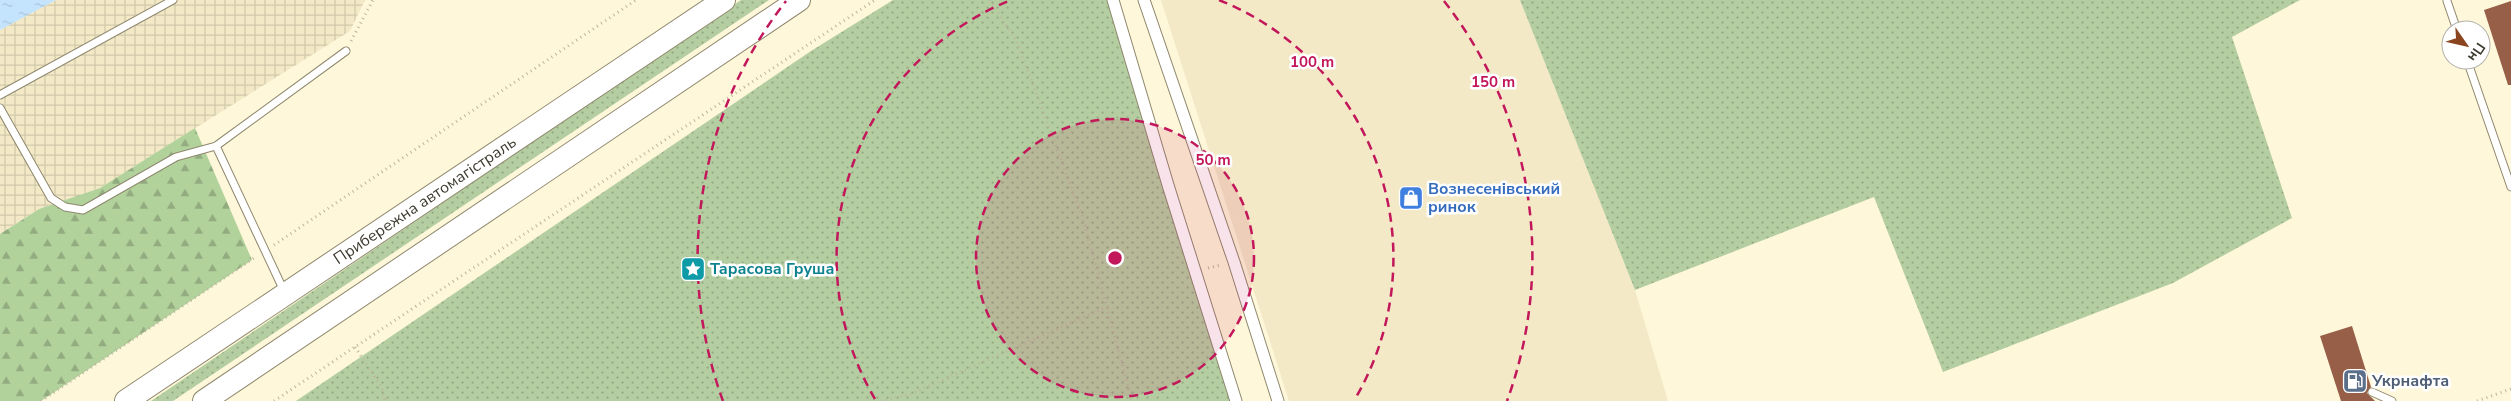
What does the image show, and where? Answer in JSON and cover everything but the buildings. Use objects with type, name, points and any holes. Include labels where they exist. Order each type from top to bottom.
[{"type":"main road","name":"Прибережна автомагістраль","points":[[126,401],[724,0]]},
{"type":"main road","points":[[204,401],[799,0]]},
{"type":"street","points":[[1114,0],[1236,401]]},
{"type":"street","points":[[1144,0],[1234,262],[1278,401]]},
{"type":"lane","points":[[0,95],[174,0]]},
{"type":"lane","points":[[2447,1],[2454,20]]},
{"type":"lane","points":[[0,108],[51,198],[65,207],[83,210],[176,157],[216,146],[346,51]]},
{"type":"lane","points":[[2470,70],[2511,187]]},
{"type":"lane","points":[[216,146],[286,294]]},
{"type":"lane","points":[[2372,392],[2392,401]]},
{"type":"path","points":[[346,51],[373,0]]},
{"type":"path","points":[[41,401],[636,0]]},
{"type":"path","points":[[274,401],[875,0]]},
{"type":"path","points":[[990,0],[1016,40],[1083,218],[1132,401]]},
{"type":"path","points":[[1195,271],[1234,262]]},
{"type":"path","points":[[881,401],[911,394],[1107,307]]},
{"type":"path","points":[[355,347],[382,388],[385,401]]},
{"type":"path","points":[[2477,401],[2511,389]]},
{"type":"shaded area","points":[[56,0],[365,0],[350,31],[100,188],[39,209],[0,234],[0,30]]},
{"type":"shaded area","name":"Вознесенівський ринок","points":[[1161,0],[1520,0],[1635,290],[1668,401],[1289,401]]},
{"type":"green space","points":[[741,0],[769,0],[173,401],[151,401]]},
{"type":"green space","points":[[893,0],[1107,0],[1230,401],[296,401],[811,51]]},
{"type":"green space","points":[[1520,0],[2300,0],[2232,37],[2292,218],[2173,283],[1943,372],[1874,197],[1635,290]]},
{"type":"green space","points":[[195,128],[252,260],[41,401],[0,401],[0,234],[39,209],[100,188]]},
{"type":"water","points":[[0,0],[56,0],[0,30]]},
{"type":"place","name":"Вознесенівський ринок","points":[[1411,198]]},
{"type":"place","name":"Тарасова Груша","points":[[693,269]]},
{"type":"place","name":"Укрнафта","points":[[2355,381]]}]
